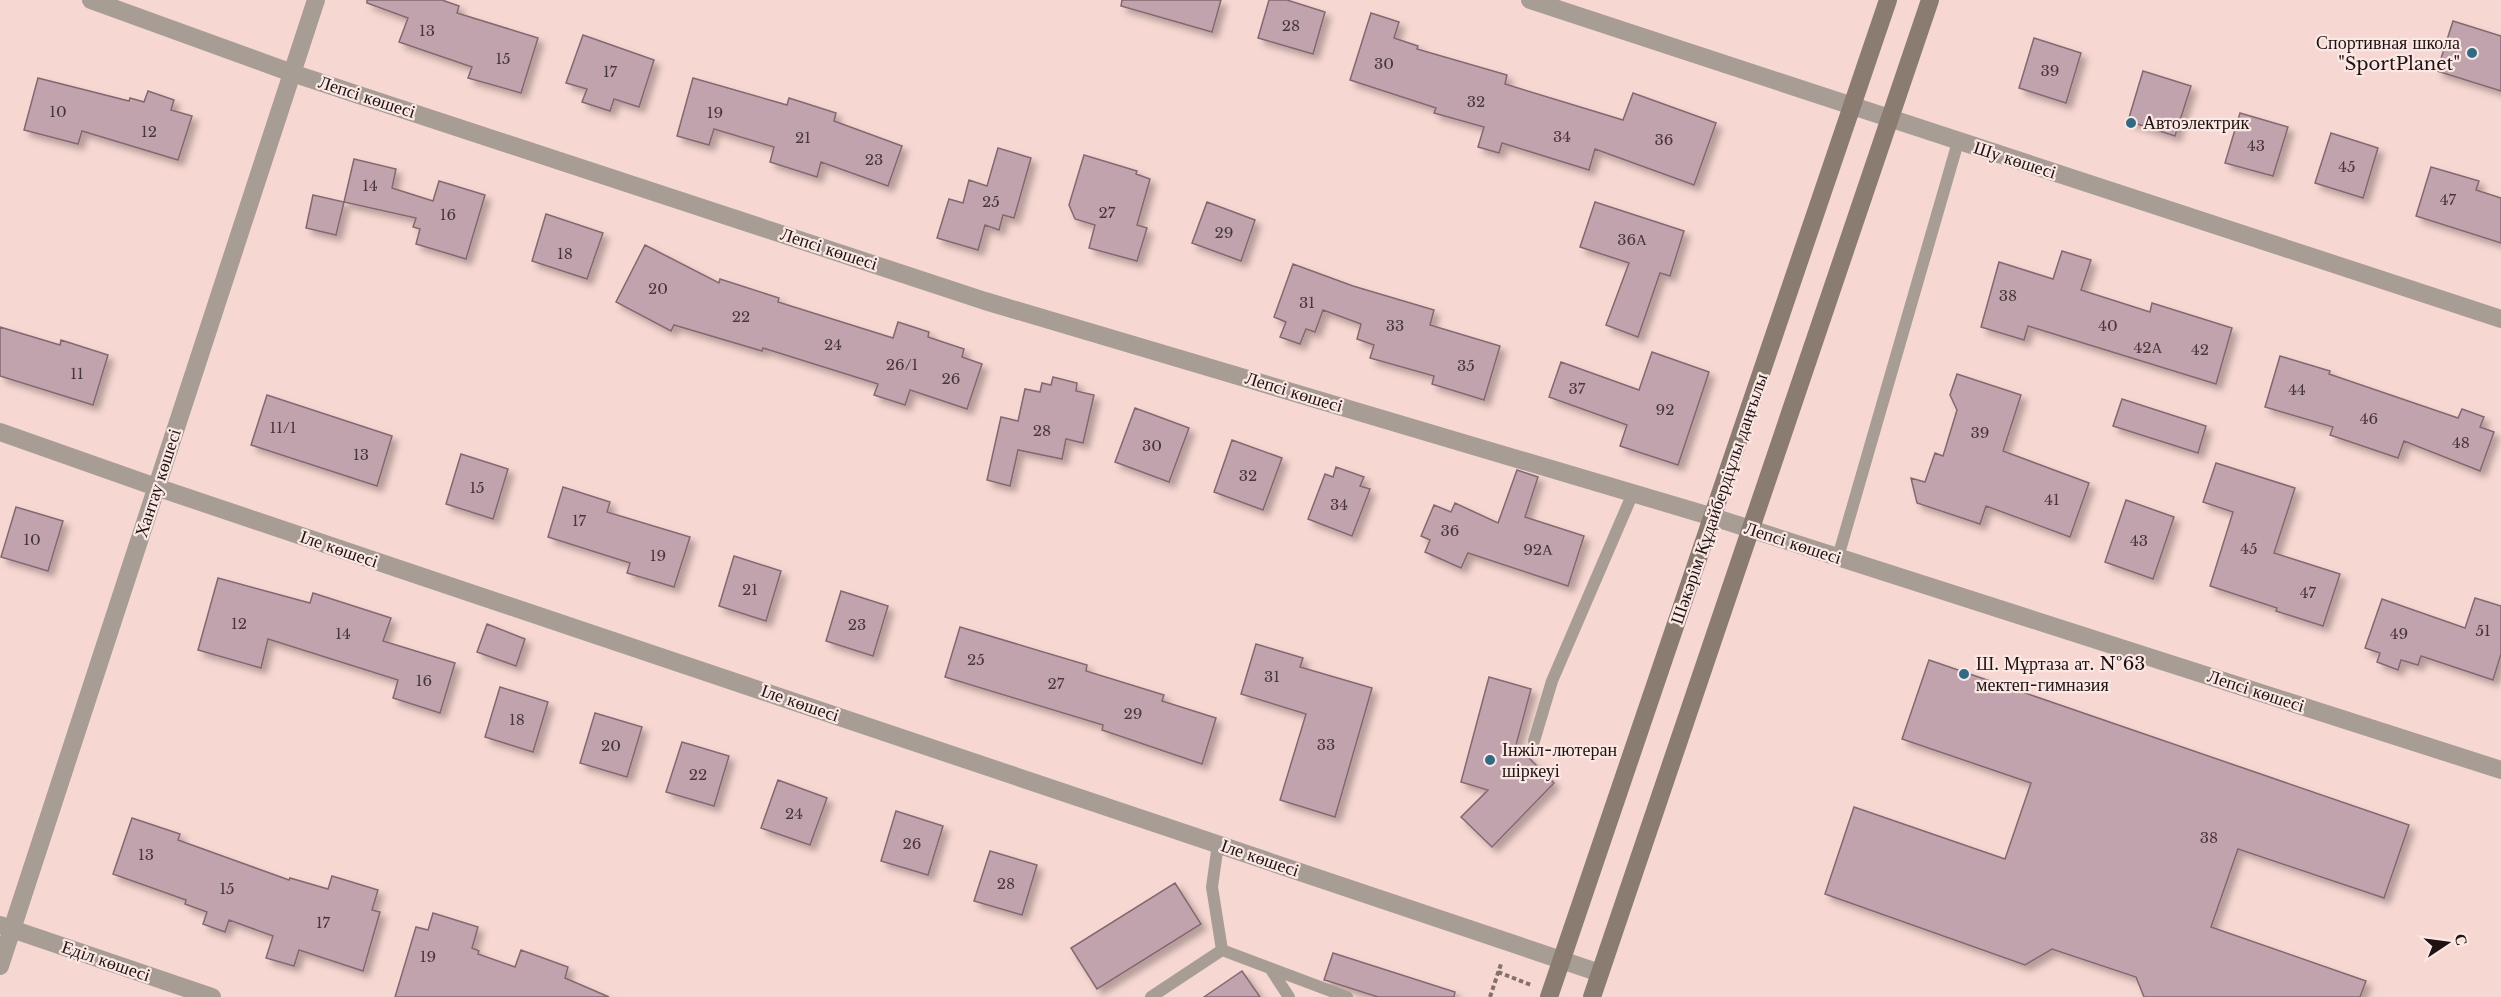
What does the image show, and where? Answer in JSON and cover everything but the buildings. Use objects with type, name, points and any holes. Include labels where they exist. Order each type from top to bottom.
[{"type":"main road","name":"Шәкәрім Құдайбердіұлы даңғылы","points":[[1549,997],[1888,0]]},
{"type":"main road","points":[[1592,997],[1930,0]]},
{"type":"street","name":"Лепсі көшесі","points":[[91,0],[292,73],[985,301],[1713,517],[2501,770]]},
{"type":"street","name":"Хантау көшесі","points":[[0,966],[6,927],[156,487],[316,0]]},
{"type":"street","name":"Шу көшесі","points":[[1530,0],[2501,319]]},
{"type":"street","name":"Іле көшесі","points":[[0,432],[156,487],[1600,973]]},
{"type":"street","name":"Еділ көшесі","points":[[6,927],[212,997]]},
{"type":"lane","points":[[1838,557],[1958,142]]},
{"type":"lane","points":[[1534,741],[1552,681],[1633,493]]},
{"type":"lane","points":[[1218,844],[1212,887],[1222,950]]},
{"type":"lane","points":[[1222,950],[1347,997]]},
{"type":"lane","points":[[1150,997],[1222,950]]},
{"type":"lane","points":[[1270,968],[1288,997]]},
{"type":"path","points":[[1490,997],[1509,942]]},
{"type":"place","name":"Спортивная школа \"SportPlanet\"","points":[[2472,53]]},
{"type":"place","name":"Автоэлектрик","points":[[2131,123]]},
{"type":"place","name":"Ш. Мұртаза ат. №63 мектеп-гимназия","points":[[1964,674]]},
{"type":"place","name":"Інжіл-лютеран шіркеуі","points":[[1490,760]]}]
